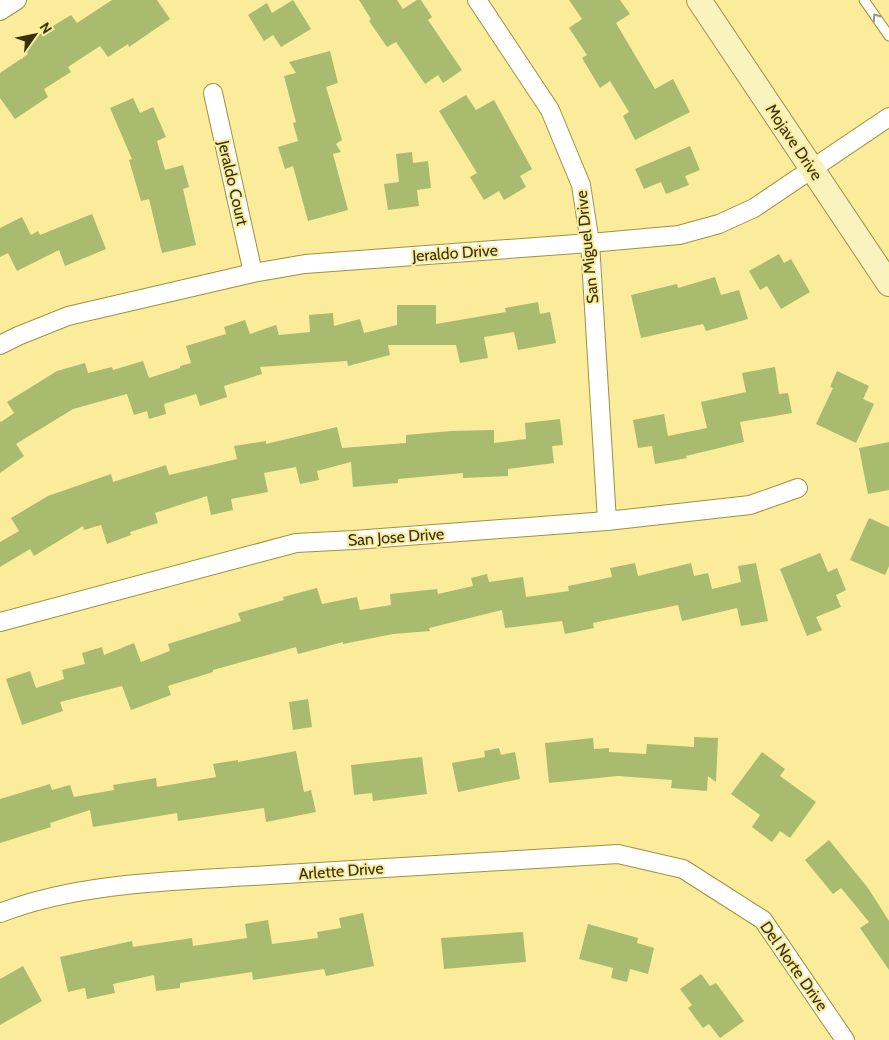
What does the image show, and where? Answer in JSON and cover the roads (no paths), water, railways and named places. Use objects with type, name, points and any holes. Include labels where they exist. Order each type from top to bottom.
[{"type":"main road","name":"Mojave Drive","points":[[699,0],[889,284]]},
{"type":"street","points":[[0,12],[17,0]]},
{"type":"street","name":"San Miguel Drive","points":[[477,0],[550,110],[581,185],[590,243],[607,522]]},
{"type":"street","name":"Jeraldo Court","points":[[213,93],[253,273]]},
{"type":"street","name":"Jeraldo Drive","points":[[0,345],[68,316],[253,273],[305,264],[679,235],[719,224],[754,208],[889,117]]},
{"type":"street","name":"San Jose Drive","points":[[0,622],[296,543],[607,522],[750,505],[798,488]]},
{"type":"street","name":"Arlette Drive","points":[[0,913],[64,894],[152,882],[618,854],[684,869]]},
{"type":"street","name":"Del Norte Drive","points":[[684,869],[764,920],[845,1040]]},
{"type":"lane","points":[[864,0],[888,36]]}]
